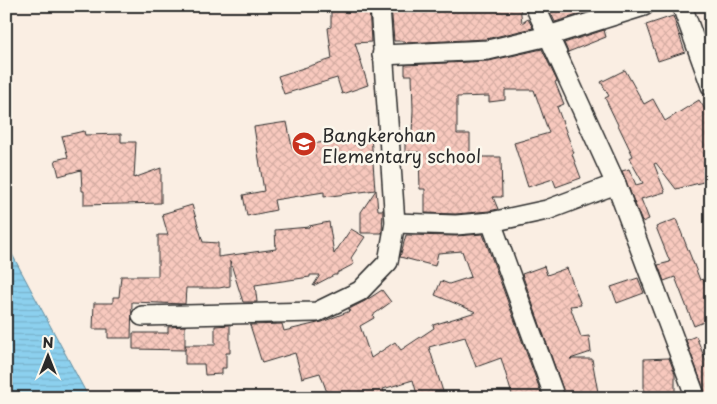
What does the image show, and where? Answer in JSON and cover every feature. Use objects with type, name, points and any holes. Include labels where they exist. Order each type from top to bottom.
[{"type":"street","points":[[142,316],[317,312],[360,291],[388,262],[395,223],[380,6]]},
{"type":"street","points":[[535,6],[616,184],[696,398]]},
{"type":"street","points":[[382,55],[488,50],[548,36],[644,6]]},
{"type":"street","points":[[682,6],[711,86]]},
{"type":"street","points":[[395,223],[456,225],[491,222],[547,210],[616,184]]},
{"type":"street","points":[[491,222],[555,398]]},
{"type":"water","points":[[6,243],[89,398],[6,398]]},
{"type":"building","points":[[331,6],[369,6],[371,42],[355,43],[368,85],[342,94],[337,78],[284,94],[278,76],[332,59],[328,28],[331,27]]},
{"type":"building","points":[[391,6],[520,6],[522,23],[528,19],[533,28],[486,39],[405,43],[405,41],[394,41]]},
{"type":"building","points":[[596,6],[597,9],[555,22],[548,7]]},
{"type":"building","points":[[673,16],[685,52],[658,61],[646,25]]},
{"type":"building","points":[[604,30],[606,37],[568,52],[564,43]]},
{"type":"building","points":[[542,49],[557,81],[555,82],[564,104],[557,107],[581,178],[556,187],[553,179],[528,187],[514,143],[549,133],[534,90],[505,90],[505,100],[489,102],[489,96],[457,97],[457,134],[470,134],[470,157],[501,157],[502,197],[493,197],[498,209],[489,211],[456,214],[425,213],[425,189],[420,189],[419,152],[405,152],[405,134],[412,134],[413,110],[412,75],[405,75],[405,65],[489,61]]},
{"type":"building","points":[[625,70],[644,104],[653,99],[665,121],[699,100],[711,118],[711,180],[676,189],[656,163],[654,164],[665,192],[641,199],[649,219],[642,222],[622,171],[629,169],[636,185],[643,183],[629,158],[633,156],[605,98],[609,96],[601,82]]},
{"type":"building","points":[[287,122],[292,147],[371,135],[375,190],[324,197],[324,192],[274,200],[276,210],[247,216],[243,195],[264,191],[254,127]]},
{"type":"building","points":[[84,131],[85,135],[121,134],[121,142],[136,142],[134,178],[161,168],[161,203],[84,205],[81,170],[59,176],[55,160],[68,157],[62,136]]},
{"type":"building","points":[[376,190],[378,210],[383,210],[382,233],[361,233],[361,212]]},
{"type":"building","points":[[192,205],[203,242],[218,243],[218,257],[276,249],[275,230],[309,227],[329,222],[334,254],[351,229],[365,237],[351,258],[354,264],[337,273],[337,275],[313,286],[320,275],[310,275],[310,277],[255,285],[257,302],[243,302],[230,261],[230,286],[186,288],[185,304],[132,302],[131,338],[108,338],[108,329],[93,329],[94,303],[113,303],[113,297],[119,297],[121,276],[158,276],[158,235],[168,235],[162,214]]},
{"type":"building","points":[[676,219],[700,280],[703,279],[711,300],[711,319],[694,326],[675,277],[664,281],[658,265],[670,262],[656,227]]},
{"type":"building","points":[[483,234],[543,398],[513,398],[501,358],[476,367],[465,337],[429,347],[445,398],[418,398],[413,380],[383,389],[386,398],[329,398],[320,373],[302,378],[295,353],[262,363],[250,325],[282,324],[284,331],[322,322],[350,311],[349,309],[382,290],[391,302],[373,315],[374,318],[360,326],[371,358],[395,342],[401,350],[434,328],[433,325],[476,312],[435,295],[441,281],[449,284],[471,277],[462,251],[438,253],[435,266],[400,257],[406,235],[456,236]]},
{"type":"building","points":[[544,266],[547,275],[567,268],[581,305],[570,306],[581,337],[589,336],[591,352],[570,359],[592,359],[599,398],[566,398],[522,274]]},
{"type":"building","points":[[638,278],[644,293],[617,303],[611,287]]},
{"type":"building","points":[[230,325],[230,353],[226,353],[226,368],[222,368],[222,374],[205,375],[204,364],[185,364],[185,345],[215,345],[215,326]]},
{"type":"building","points":[[185,326],[185,350],[133,349],[133,333],[168,333],[168,327]]},
{"type":"building","points":[[696,336],[711,374],[711,398],[707,398],[686,340]]},
{"type":"building","points":[[669,358],[675,374],[675,398],[644,398],[644,359]]},
{"type":"place","name":"Bangkerohan Elementary school","points":[[304,144]]}]
